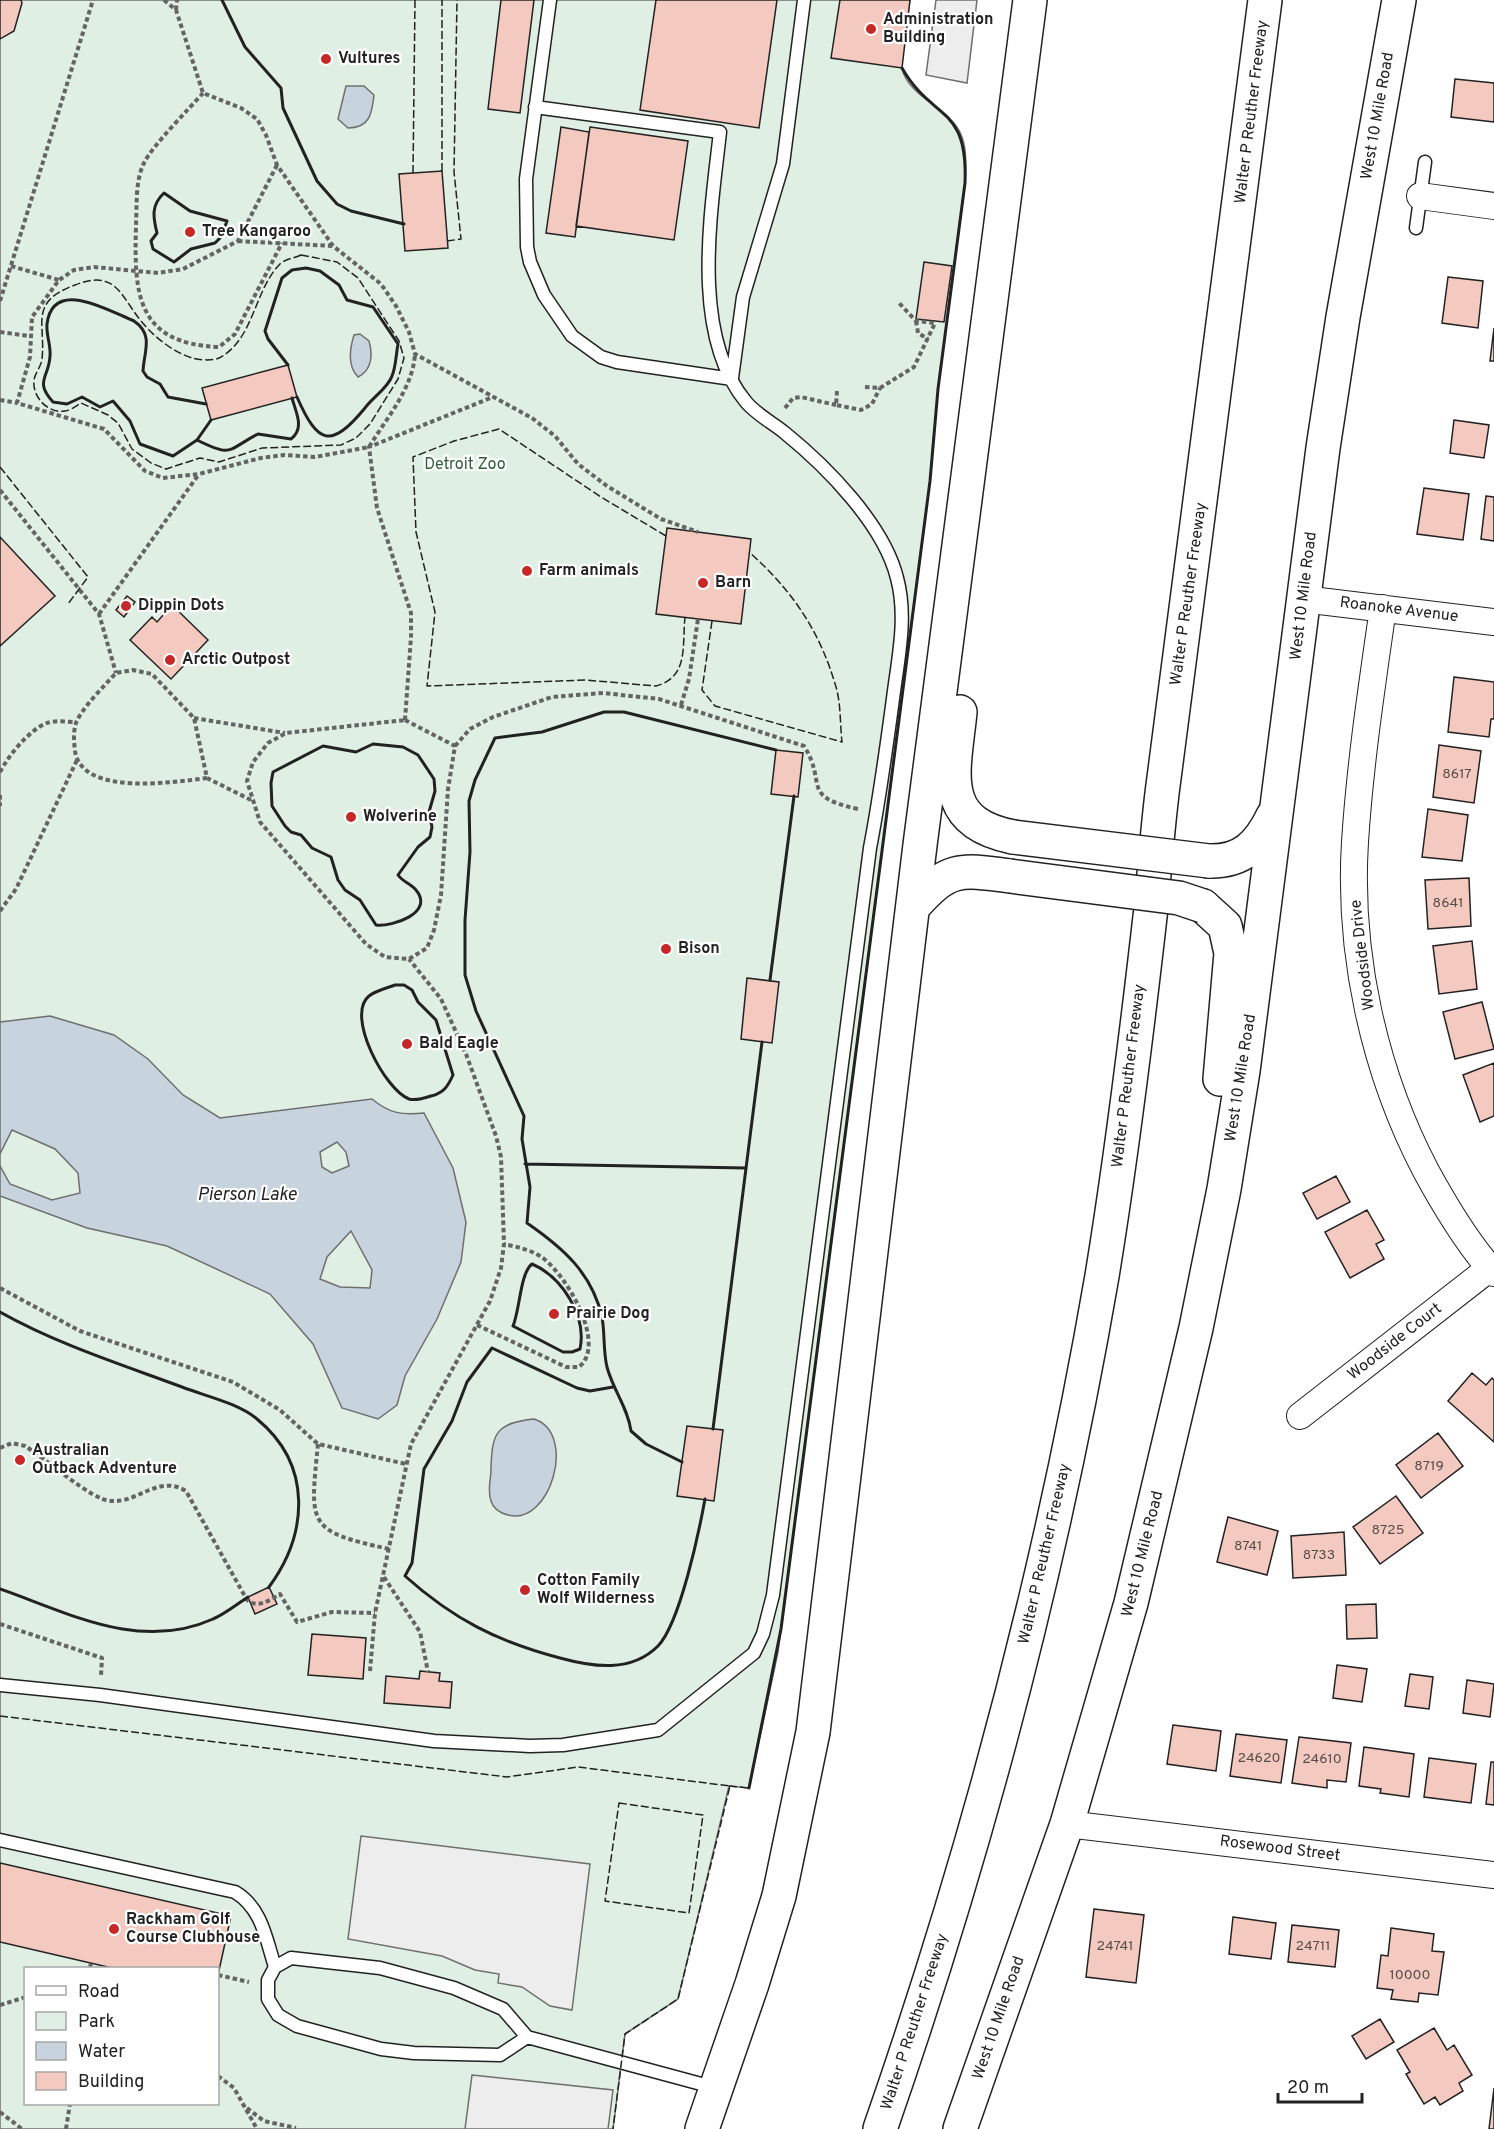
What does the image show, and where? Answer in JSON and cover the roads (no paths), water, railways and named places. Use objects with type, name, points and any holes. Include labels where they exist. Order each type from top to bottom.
[{"type":"main road","points":[[702,2129],[779,1896],[813,1732],[913,907],[1030,0]]},
{"type":"main road","name":"Walter P Reuther Freeway","points":[[880,2129],[948,1925],[1008,1711],[1062,1486],[1102,1273],[1119,1161],[1163,785],[1224,334],[1265,0]]},
{"type":"main road","name":"West 10 Mile Road","points":[[960,2129],[1066,1824],[1131,1603],[1196,1328],[1224,1189],[1256,980],[1303,599],[1341,327],[1400,0]]},
{"type":"main road","points":[[963,528],[966,648],[954,767],[960,807],[974,824],[992,832],[1013,837],[1209,861],[1229,860],[1245,854],[1262,837],[1277,808]]},
{"type":"main road","points":[[913,907],[943,878],[966,872],[1179,898],[1203,906],[1225,926],[1231,953],[1220,1078],[1224,1189]]},
{"type":"street","points":[[1420,196],[1494,206]]},
{"type":"street","name":"Roanoke Avenue","points":[[1303,599],[1494,622]]},
{"type":"street","name":"Woodside Drive","points":[[1383,608],[1355,843],[1357,918],[1367,997],[1384,1072],[1413,1145],[1446,1208],[1492,1271]]},
{"type":"street","name":"Woodside Court","points":[[1300,1416],[1492,1271]]},
{"type":"street","name":"Rosewood Street","points":[[1066,1824],[1494,1875]]},
{"type":"lane","points":[[550,0],[525,195],[527,247],[530,262],[544,295],[572,336],[601,357],[617,362],[732,379]]},
{"type":"lane","points":[[732,379],[743,297],[783,164],[804,0]]},
{"type":"lane","points":[[0,1685],[100,1695],[434,1741],[563,1745],[658,1730],[754,1653],[763,1634],[772,1595],[899,652],[902,615],[897,578],[882,542],[860,508],[810,455],[747,404],[732,379],[716,333],[710,283],[709,237],[720,132],[535,108]]},
{"type":"lane","points":[[1416,228],[1425,162]]},
{"type":"lane","points":[[0,1840],[235,1892],[249,1900],[258,1913],[275,1967]]},
{"type":"lane","points":[[527,2037],[500,2055],[414,2053],[381,2049],[297,2026],[278,2015],[268,1999],[268,1980],[275,1967],[291,1958],[320,1959],[380,1968],[454,1988],[502,2009],[527,2037],[717,2088]]},
{"type":"water","points":[[346,86],[364,86],[374,95],[372,108],[365,122],[348,128],[338,119]]},
{"type":"water","points":[[360,334],[369,341],[371,357],[369,366],[358,377],[352,368],[351,351],[354,335]]},
{"type":"water","name":"Pierson Lake","points":[[50,1016],[114,1035],[148,1059],[183,1095],[220,1118],[372,1099],[396,1112],[424,1113],[453,1168],[466,1222],[461,1262],[437,1319],[405,1376],[397,1405],[378,1419],[342,1408],[313,1344],[270,1294],[167,1246],[87,1228],[0,1196],[0,1166],[10,1184],[52,1200],[80,1193],[78,1173],[55,1149],[12,1130],[0,1154],[0,1022]],"holes":[[[337,1142],[346,1152],[349,1166],[332,1173],[322,1167],[320,1152]],[[351,1231],[372,1270],[370,1288],[340,1287],[320,1279],[327,1257]]]},
{"type":"water","points":[[534,1419],[547,1428],[554,1442],[556,1459],[553,1477],[546,1494],[536,1507],[523,1515],[508,1515],[495,1508],[490,1497],[495,1439],[504,1427]]},
{"type":"place","name":"Administration Building","points":[[871,29]]},
{"type":"place","name":"Vultures","points":[[326,59]]},
{"type":"place","name":"Tree Kangaroo","points":[[190,232]]},
{"type":"place","name":"Farm animals","points":[[527,571]]},
{"type":"place","name":"Barn","points":[[703,583]]},
{"type":"place","name":"Dippin Dots","points":[[126,606]]},
{"type":"place","name":"Arctic Outpost","points":[[170,660]]},
{"type":"place","name":"Wolverine","points":[[351,817]]},
{"type":"place","name":"Bison","points":[[666,949]]},
{"type":"place","name":"Bald Eagle","points":[[407,1044]]},
{"type":"place","name":"Prairie Dog","points":[[554,1314]]},
{"type":"place","name":"Australian Outback Adventure","points":[[20,1460]]},
{"type":"place","name":"Cotton Family Wolf Wilderness","points":[[525,1590]]},
{"type":"place","name":"Rackham Golf Course Clubhouse","points":[[114,1929]]},
{"type":"park label","name":"Detroit Zoo","points":[[465,465]]}]
